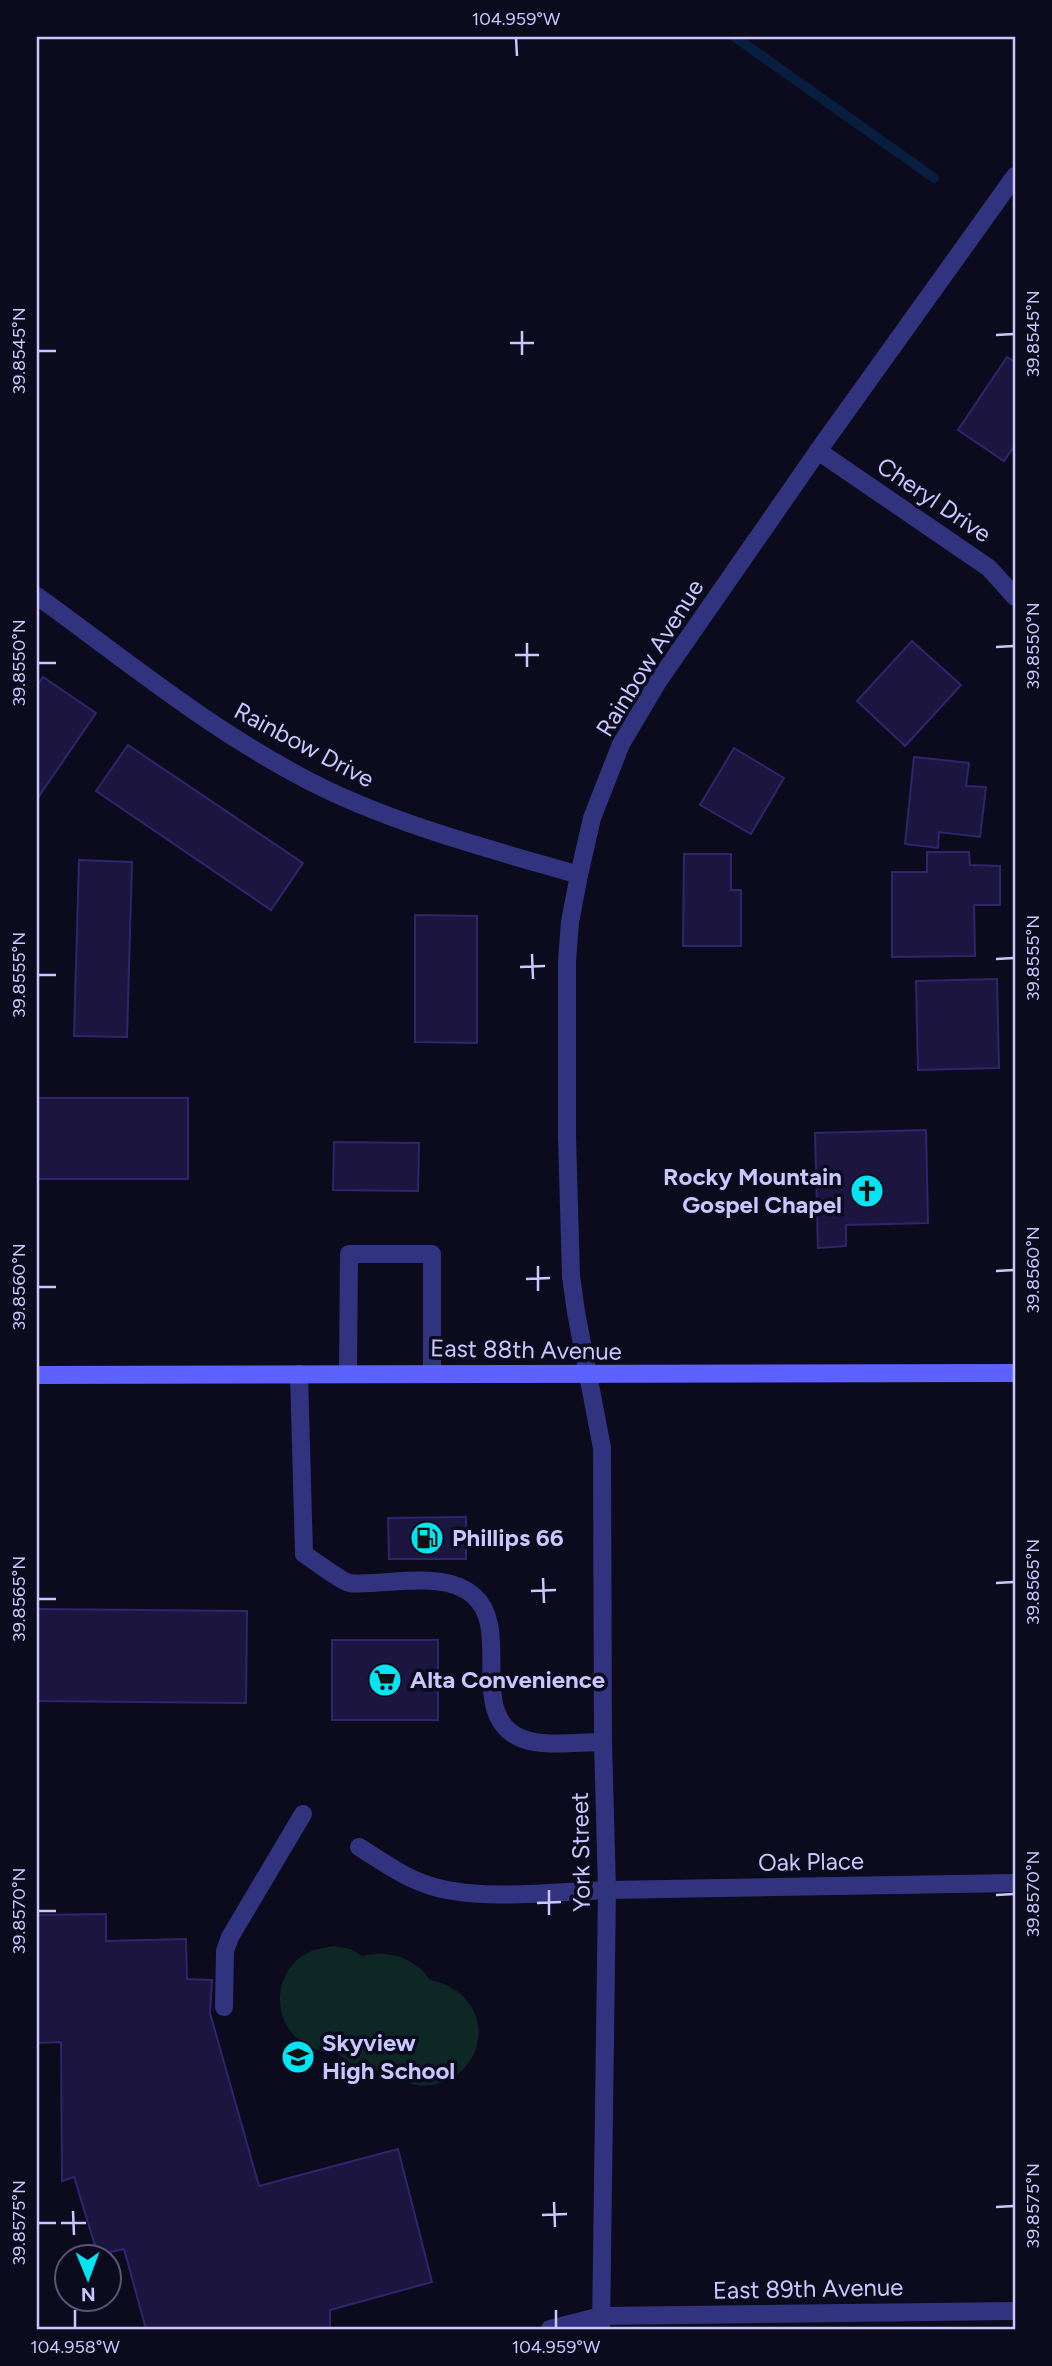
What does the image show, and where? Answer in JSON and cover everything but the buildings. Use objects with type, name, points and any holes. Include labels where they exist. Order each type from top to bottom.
[{"type":"main road","name":"East 88th Avenue","points":[[37,1375],[1015,1373]]},
{"type":"street","name":"Rainbow Avenue","points":[[588,1375],[571,1276],[567,1137],[567,961],[570,922],[592,818],[621,744],[659,680],[818,451],[1015,176]]},
{"type":"street","name":"Cheryl Drive","points":[[818,451],[989,568],[1015,597]]},
{"type":"street","name":"Rainbow Drive","points":[[37,596],[191,710],[257,752],[323,788],[395,818],[579,875]]},
{"type":"street","points":[[348,1374],[349,1254],[432,1254],[432,1374]]},
{"type":"street","points":[[299,1374],[304,1554],[349,1583],[436,1582],[465,1589],[476,1597],[489,1623],[493,1701],[508,1730],[523,1739],[540,1742],[603,1742]]},
{"type":"street","name":"York Street","points":[[588,1375],[602,1448],[603,1742],[607,1890],[601,2323]]},
{"type":"street","points":[[224,2007],[225,1951],[230,1937],[303,1814]]},
{"type":"street","name":"Oak Place","points":[[359,1847],[424,1884],[447,1891],[475,1894],[1015,1883]]},
{"type":"street","name":"East 89th Avenue","points":[[550,2329],[601,2323],[1015,2311]]},
{"type":"green space","points":[[334,1946],[351,1949],[362,1956],[382,1954],[401,1957],[417,1966],[430,1980],[461,1994],[474,2011],[479,2033],[469,2063],[446,2081],[427,2085],[414,2084],[389,2073],[358,2068],[334,2052],[312,2048],[296,2037],[286,2025],[282,2014],[280,1992],[283,1981],[295,1962],[304,1955]]},
{"type":"waterway","points":[[735,37],[934,178]]},
{"type":"place","name":"Rocky Mountain Gospel Chapel","points":[[867,1191]]},
{"type":"place","name":"Phillips 66","points":[[427,1538]]},
{"type":"place","name":"Alta Convenience","points":[[385,1680]]},
{"type":"place","name":"Skyview High School","points":[[298,2057]]}]
